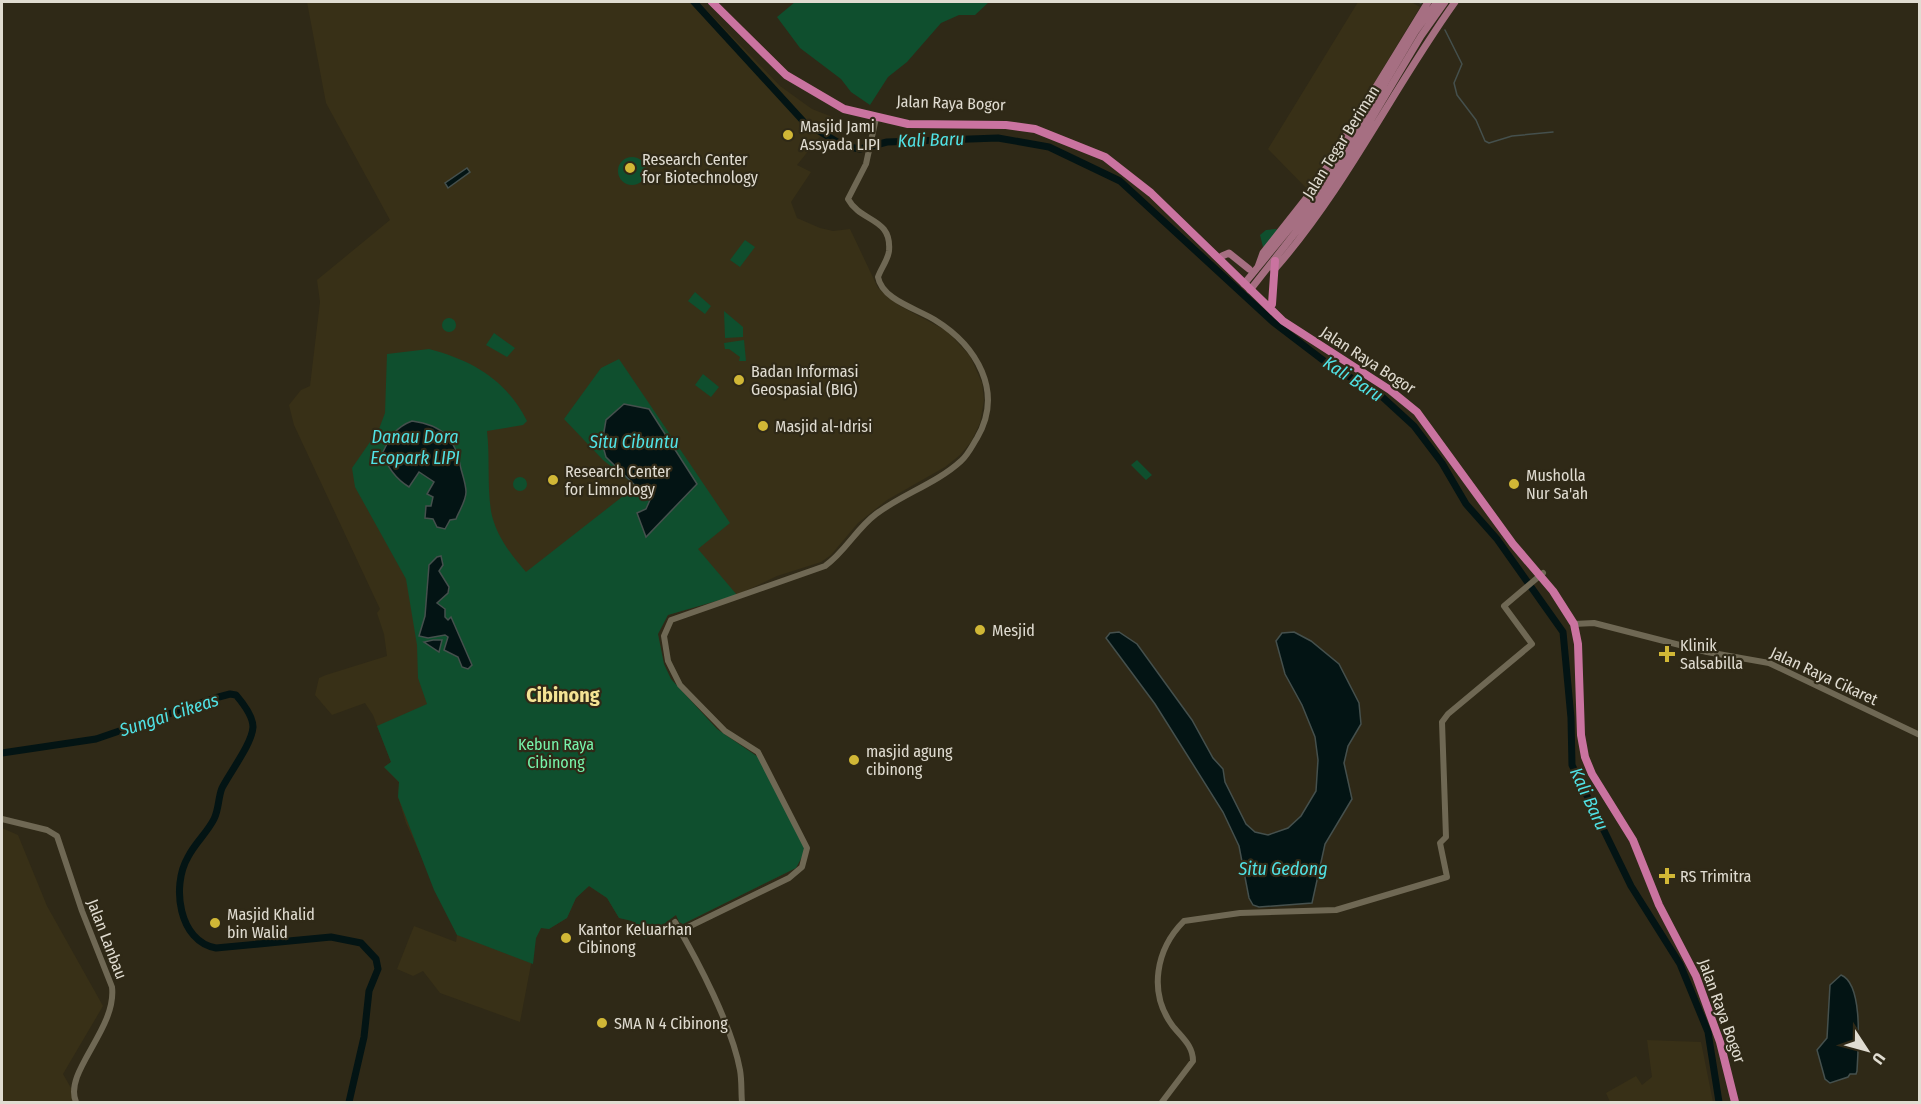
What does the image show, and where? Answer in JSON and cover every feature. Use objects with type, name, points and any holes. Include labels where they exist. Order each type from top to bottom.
[{"type":"highway","name":"Jalan Raya Bogor","points":[[712,2],[779,70],[798,84],[844,109],[908,124],[1006,125],[1053,132]]},
{"type":"highway","name":"Jalan Raya Bogor","points":[[720,2],[789,71],[846,104],[908,119],[1006,120],[1090,144],[1124,164],[1296,332],[1410,405],[1485,500]]},
{"type":"highway","name":"Jalan Raya Bogor","points":[[1213,251],[1222,256],[1247,284],[1299,327],[1413,401],[1538,576],[1553,591],[1576,623],[1581,735],[1585,757],[1596,782],[1626,827],[1647,866],[1662,901],[1707,989],[1724,1040],[1740,1102]]},
{"type":"highway","points":[[1272,304],[1275,261]]},
{"type":"highway","name":"Jalan Raya Bogor","points":[[1647,866],[1659,905],[1703,992],[1720,1042],[1735,1102]]},
{"type":"main road","name":"Jalan Tegar Beriman","points":[[1258,269],[1263,253],[1312,191],[1428,2]]},
{"type":"main road","name":"Jalan Tegar Beriman","points":[[1273,272],[1329,190],[1437,2]]},
{"type":"main road","name":"Jalan Tegar Beriman","points":[[1247,284],[1322,189],[1418,34],[1445,2]]},
{"type":"main road","name":"Jalan Tegar Beriman","points":[[1247,284],[1275,261],[1333,196],[1432,35],[1455,2]]},
{"type":"main road","points":[[1222,256],[1229,252],[1249,269]]},
{"type":"main road","points":[[1247,284],[1249,269],[1263,253]]},
{"type":"street","points":[[680,931],[789,878],[802,867],[807,848],[758,752],[725,731],[680,685],[668,661],[664,636],[668,623],[825,566],[875,515],[962,461],[982,430],[986,418],[987,382],[973,354],[952,331],[904,304],[879,282],[880,271],[888,253],[887,232],[884,227],[856,212],[848,200],[868,157],[876,118]]},
{"type":"street","points":[[1162,1102],[1193,1061],[1186,1040],[1173,1026],[1165,1011],[1158,984],[1162,954],[1187,921],[1251,912],[1335,910],[1446,878],[1440,843],[1446,837],[1442,722],[1448,714],[1532,644],[1504,606],[1538,576]]},
{"type":"street","name":"Jalan Raya Cikaret","points":[[1576,623],[1594,623],[1707,652],[1769,663],[1920,735]]},
{"type":"street","name":"Jalan Lanbau","points":[[2,819],[51,831],[58,838],[82,911],[112,987],[112,999],[100,1038],[73,1081],[76,1102]]},
{"type":"street","points":[[675,922],[704,974],[737,1058],[742,1102]]},
{"type":"shaded area","points":[[307,2],[699,2],[780,86],[812,109],[835,118],[797,165],[811,172],[791,202],[797,218],[833,231],[850,229],[878,288],[900,306],[947,331],[970,356],[982,383],[984,400],[980,423],[971,442],[960,455],[945,467],[887,500],[858,523],[831,555],[821,562],[777,576],[737,595],[668,615],[662,622],[658,634],[664,664],[670,679],[717,729],[738,744],[796,868],[683,924],[679,922],[676,915],[645,938],[632,921],[619,918],[607,898],[589,886],[576,898],[567,918],[549,929],[541,928],[536,938],[520,1022],[440,993],[423,971],[413,976],[397,969],[414,926],[456,942],[457,935],[406,823],[398,797],[399,782],[384,767],[391,762],[373,715],[365,703],[332,715],[315,695],[319,678],[387,656],[384,634],[377,613],[380,609],[294,425],[289,405],[301,390],[310,386],[320,302],[317,280],[390,220],[326,103]]},
{"type":"shaded area","points":[[1358,2],[1411,2],[1420,7],[1309,191],[1268,149]]},
{"type":"shaded area","points":[[2,828],[18,835],[47,906],[103,1006],[63,1074],[79,1102],[2,1102]]},
{"type":"shaded area","points":[[1647,1040],[1701,1042],[1713,1102],[1610,1102],[1606,1093],[1636,1076],[1642,1085],[1652,1077]]},
{"type":"green space","points":[[795,2],[989,2],[975,15],[959,15],[941,23],[907,62],[888,77],[870,105],[851,92],[841,79],[800,48],[777,17]]},
{"type":"green space","points":[[632,157],[642,161],[646,171],[642,181],[632,185],[622,181],[618,171],[622,161]]},
{"type":"green space","points":[[1266,230],[1279,231],[1264,251],[1260,235]]},
{"type":"green space","points":[[745,240],[755,247],[740,267],[730,260]]},
{"type":"green space","points":[[695,292],[711,306],[705,314],[688,301]]},
{"type":"green space","points":[[724,311],[743,327],[743,337],[725,338]]},
{"type":"green space","points":[[446,318],[452,318],[456,325],[452,332],[446,332],[442,328],[442,322]]},
{"type":"green space","points":[[494,333],[515,348],[507,357],[486,345]]},
{"type":"green space","points":[[744,340],[746,361],[739,361],[740,357],[729,349],[725,349],[724,343]]},
{"type":"green space","name":"Kebun Raya Cibinong","points":[[429,349],[474,366],[487,374],[509,394],[527,421],[523,425],[487,431],[489,491],[493,520],[504,544],[526,572],[636,486],[603,460],[564,419],[601,368],[619,359],[730,523],[698,549],[737,595],[668,615],[658,634],[664,664],[671,679],[717,729],[758,757],[804,847],[803,855],[796,868],[683,924],[679,922],[676,915],[645,938],[632,921],[619,918],[607,898],[589,886],[576,898],[567,918],[549,929],[541,928],[536,938],[533,964],[457,935],[434,890],[398,797],[399,782],[384,767],[391,762],[377,726],[427,704],[418,678],[417,645],[406,579],[355,487],[352,468],[379,429],[385,413],[387,354]]},
{"type":"green space","points":[[703,374],[719,387],[711,397],[695,385]]},
{"type":"green space","points":[[1137,460],[1152,475],[1146,480],[1131,465]]},
{"type":"green space","points":[[517,477],[523,477],[527,484],[523,491],[517,491],[513,487],[513,481]]},
{"type":"water","points":[[467,168],[470,172],[448,188],[445,183]]},
{"type":"water","name":"Situ Cibuntu","points":[[624,404],[649,409],[697,484],[646,537],[637,513],[646,509],[650,500],[606,457],[602,443],[606,420]]},
{"type":"water","name":"Danau Dora Ecopark LIPI","points":[[412,421],[440,430],[456,449],[459,458],[466,495],[456,519],[450,520],[445,529],[437,527],[433,519],[425,518],[426,506],[431,506],[433,497],[427,494],[434,482],[419,472],[409,487],[392,472],[384,457],[383,452],[391,437],[398,429]]},
{"type":"water","points":[[441,556],[443,565],[439,571],[449,587],[448,593],[437,603],[445,609],[445,617],[448,620],[451,617],[472,665],[468,669],[462,667],[458,657],[444,650],[448,637],[445,635],[428,638],[419,636],[425,616],[429,565]]},
{"type":"water","name":"Situ Gedong","points":[[1119,632],[1137,644],[1192,720],[1213,758],[1223,769],[1225,782],[1246,824],[1255,832],[1268,835],[1288,828],[1301,816],[1316,791],[1318,760],[1315,737],[1302,705],[1285,674],[1276,641],[1282,633],[1294,632],[1311,641],[1339,664],[1359,703],[1361,724],[1348,746],[1344,763],[1352,799],[1325,844],[1312,903],[1259,907],[1253,905],[1249,898],[1239,846],[1223,812],[1155,704],[1106,638],[1110,633]]},
{"type":"water","points":[[442,640],[439,652],[424,642]]},
{"type":"water","points":[[1841,975],[1848,981],[1856,1004],[1857,1071],[1856,1074],[1850,1074],[1848,1077],[1830,1083],[1825,1079],[1817,1050],[1827,1038],[1830,985]]},
{"type":"waterway","name":"Kali Baru","points":[[694,2],[804,122],[844,146],[860,149],[887,142],[998,138],[1049,147],[1120,181],[1273,322],[1332,367],[1378,393],[1414,426],[1442,463],[1466,504],[1497,539],[1563,632],[1571,718],[1572,765],[1631,886],[1680,964],[1708,1032],[1719,1102]]},
{"type":"waterway","points":[[1445,30],[1462,64],[1454,83],[1457,95],[1476,120],[1485,141],[1489,143],[1512,136],[1553,132]]},
{"type":"waterway","name":"Sungai Cikeas","points":[[2,753],[96,739],[215,698],[230,694],[236,695],[251,718],[252,734],[222,788],[214,819],[191,852],[183,869],[180,883],[182,911],[186,924],[194,935],[203,944],[216,948],[331,937],[361,943],[376,959],[378,969],[369,991],[364,1037],[349,1102]]},
{"type":"place","name":"Masjid Jami Assyada LIPI","points":[[788,135]]},
{"type":"place","name":"Research Center for Biotechnology","points":[[630,168]]},
{"type":"place","name":"Badan Informasi Geospasial (BIG)","points":[[739,380]]},
{"type":"place","name":"Masjid al-Idrisi","points":[[763,426]]},
{"type":"place","name":"Research Center for Limnology","points":[[553,480]]},
{"type":"place","name":"Musholla Nur Sa'ah","points":[[1514,484]]},
{"type":"place","name":"Mesjid","points":[[980,630]]},
{"type":"place","name":"Klinik Salsabilla","points":[[1667,654]]},
{"type":"place","name":"masjid agung cibinong","points":[[854,760]]},
{"type":"place","name":"RS Trimitra","points":[[1667,876]]},
{"type":"place","name":"Masjid Khalid bin Walid","points":[[215,923]]},
{"type":"place","name":"Kantor Keluarhan Cibinong","points":[[566,938]]},
{"type":"place","name":"SMA N 4 Cibinong","points":[[602,1023]]},
{"type":"district","name":"Cibinong","points":[[563,695]]}]
